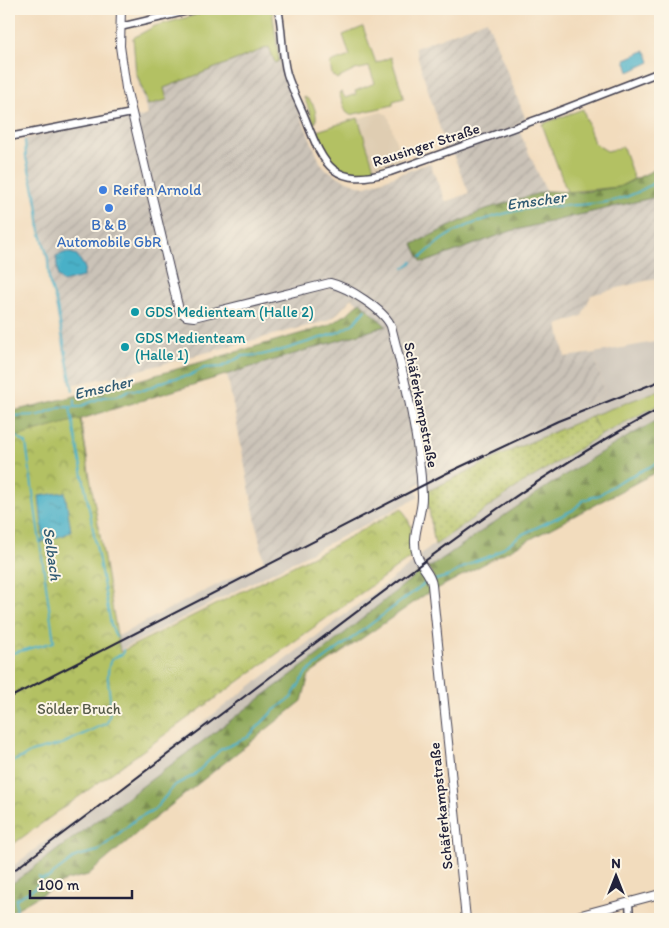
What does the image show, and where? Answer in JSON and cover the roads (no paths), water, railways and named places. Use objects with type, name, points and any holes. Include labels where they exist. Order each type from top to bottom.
[{"type":"street","points":[[9,137],[132,113],[122,64],[121,9]]},
{"type":"street","points":[[120,27],[196,9]]},
{"type":"street","name":"Rausinger Straße","points":[[278,9],[287,74],[315,144],[330,167],[349,177],[369,177],[390,172],[541,118],[660,72]]},
{"type":"street","name":"Schäferkampstraße","points":[[132,113],[179,310],[182,314],[194,317],[330,283],[343,287],[375,308],[385,316],[390,326],[419,456],[423,498],[416,532],[416,555],[429,575],[432,585],[466,919]]},
{"type":"street","points":[[566,919],[660,894]]},
{"type":"street","points":[[629,903],[630,919]]},
{"type":"water","points":[[644,51],[647,53],[650,62],[629,72],[625,59]]},
{"type":"water","points":[[67,252],[77,255],[85,268],[83,277],[63,282],[58,277],[56,256]]},
{"type":"water","points":[[65,492],[71,531],[41,543],[43,537],[39,496]]},
{"type":"waterway","points":[[25,141],[26,158],[37,202],[40,231],[48,258],[49,281],[56,302],[73,391]]},
{"type":"waterway","name":"Emscher","points":[[421,257],[453,232],[491,218],[530,208],[603,203],[617,200],[646,188],[660,178]]},
{"type":"waterway","name":"Emscher","points":[[404,268],[412,262]]},
{"type":"waterway","name":"Emscher","points":[[9,416],[39,415],[60,407],[79,407],[103,397],[117,396],[129,390],[144,390],[170,379],[188,376],[204,368],[222,367],[242,356],[261,355],[286,349],[339,332],[354,323],[365,310]]},
{"type":"waterway","points":[[75,399],[75,406]]},
{"type":"waterway","points":[[70,407],[111,625],[116,637]]},
{"type":"waterway","name":"Selbach","points":[[9,432],[26,443],[54,642],[9,654]]},
{"type":"waterway","points":[[435,580],[449,576],[473,562],[493,555],[521,535],[573,510],[584,500],[599,495],[620,481],[660,462]]},
{"type":"waterway","points":[[40,879],[48,878],[77,856],[98,851],[136,819],[155,809],[175,785],[193,776],[220,750],[248,737],[273,711],[291,698],[306,673],[428,581]]},
{"type":"waterway","points":[[9,763],[31,752],[62,744],[107,723],[110,708],[108,669],[111,660],[123,654],[123,650]]},
{"type":"waterway","name":"Selbach","points":[[9,810],[10,837],[13,844]]},
{"type":"waterway","name":"Selbach","points":[[17,919],[16,899],[35,888],[41,880],[39,877]]},
{"type":"railway","points":[[9,698],[445,474],[558,421],[660,381]]},
{"type":"railway","points":[[9,874],[450,542],[532,485],[616,433],[660,409]]},
{"type":"place","name":"Reifen Arnold","points":[[103,190]]},
{"type":"place","name":"B & B Automobile GbR","points":[[109,208]]},
{"type":"place","name":"GDS Medienteam (Halle 2)","points":[[135,312]]},
{"type":"place","name":"GDS Medienteam (Halle 1)","points":[[125,347]]},
{"type":"park label","name":"Sölder Bruch","points":[[79,709]]}]
